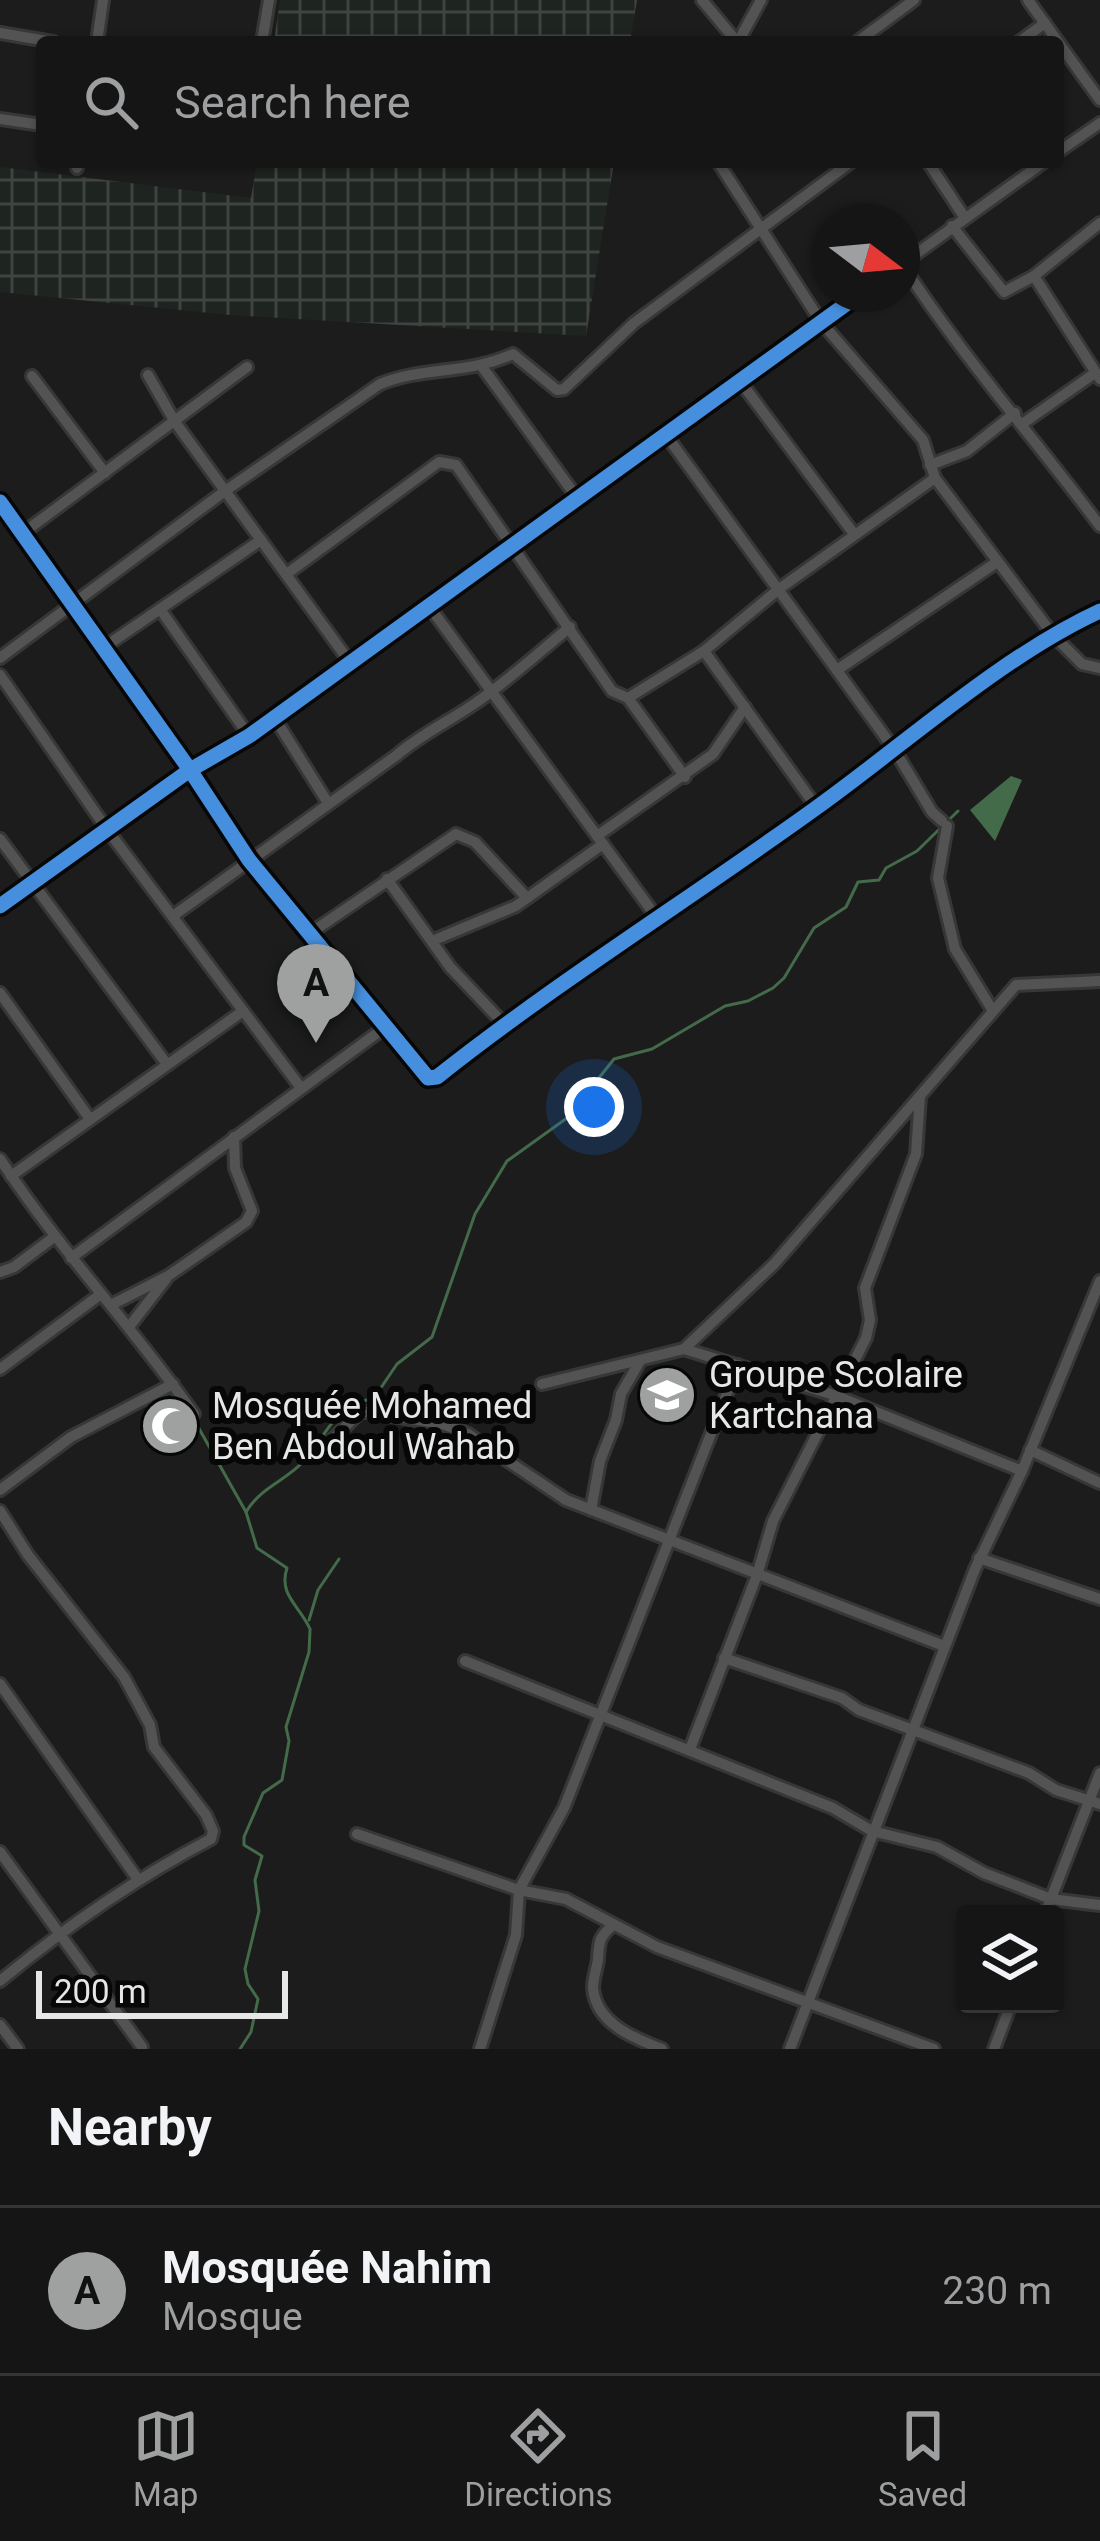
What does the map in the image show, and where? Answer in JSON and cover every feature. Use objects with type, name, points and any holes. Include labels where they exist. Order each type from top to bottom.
[{"type":"street","points":[[98,36],[103,0]]},
{"type":"street","points":[[263,36],[269,0]]},
{"type":"street","points":[[702,0],[732,36]]},
{"type":"street","points":[[740,36],[761,0]]},
{"type":"street","points":[[865,36],[914,0]]},
{"type":"street","points":[[1028,0],[1054,36]]},
{"type":"street","points":[[1027,36],[1045,23]]},
{"type":"street","points":[[0,33],[36,39]]},
{"type":"street","points":[[1064,50],[1100,100]]},
{"type":"street","points":[[0,118],[36,123]]},
{"type":"street","points":[[1064,148],[1100,123]]},
{"type":"street","points":[[722,168],[821,322],[923,440],[932,471],[1053,635],[1082,664],[1100,668]]},
{"type":"street","points":[[823,168],[829,178]]},
{"type":"street","points":[[0,658],[225,491],[380,384],[399,376],[483,368],[516,354],[557,390],[564,388],[610,343],[843,168]]},
{"type":"street","points":[[932,168],[964,218]]},
{"type":"street","points":[[920,250],[1035,168]]},
{"type":"street","points":[[952,226],[1004,292],[1034,276],[1100,224]]},
{"type":"street","points":[[628,698],[704,651],[932,471],[1098,376],[1034,276]]},
{"type":"street","points":[[920,291],[966,360],[1019,418],[1100,526]]},
{"type":"street","points":[[0,906],[190,770],[248,736],[835,312]]},
{"type":"street","points":[[23,533],[247,368]]},
{"type":"street","points":[[483,368],[578,499]]},
{"type":"street","points":[[148,375],[175,422],[349,661]]},
{"type":"street","points":[[32,376],[105,472]]},
{"type":"street","points":[[740,381],[854,534]]},
{"type":"street","points":[[666,435],[945,824],[938,878],[956,949],[992,1011]]},
{"type":"street","points":[[288,573],[448,460],[456,465],[612,691],[628,698],[685,777]]},
{"type":"street","points":[[0,502],[249,860],[428,1078],[437,1077],[504,1024],[817,808],[1053,635],[1100,611]]},
{"type":"street","points":[[104,648],[261,540]]},
{"type":"street","points":[[837,670],[998,562]]},
{"type":"street","points":[[429,606],[657,918]]},
{"type":"street","points":[[160,609],[248,736]]},
{"type":"street","points":[[173,916],[416,737],[436,730],[493,691],[570,627]]},
{"type":"street","points":[[704,651],[817,808]]},
{"type":"street","points":[[0,675],[106,828],[301,1088]]},
{"type":"street","points":[[432,941],[527,898],[713,754],[746,707]]},
{"type":"street","points":[[274,717],[328,803]]},
{"type":"street","points":[[309,934],[455,834],[475,842],[527,898]]},
{"type":"street","points":[[0,839],[166,1063]]},
{"type":"street","points":[[387,879],[450,967],[504,1024]]},
{"type":"street","points":[[542,1384],[684,1349],[775,1263],[1016,985],[1100,981]]},
{"type":"street","points":[[0,993],[90,1119]]},
{"type":"street","points":[[11,1176],[243,1011]]},
{"type":"street","points":[[71,1258],[384,1028]]},
{"type":"street","points":[[690,1749],[757,1575],[773,1520],[866,1338],[870,1320],[865,1288],[916,1154],[920,1096]]},
{"type":"street","points":[[111,1305],[168,1276],[246,1222],[251,1211],[236,1168],[234,1138]]},
{"type":"street","points":[[0,1159],[54,1237],[194,1414]]},
{"type":"street","points":[[0,1273],[54,1237]]},
{"type":"street","points":[[129,1327],[168,1276]]},
{"type":"street","points":[[790,2049],[944,1646],[1100,1281]]},
{"type":"street","points":[[0,1370],[101,1294]]},
{"type":"street","points":[[684,1349],[834,1395],[1022,1471]]},
{"type":"street","points":[[591,1510],[621,1394],[641,1360]]},
{"type":"street","points":[[480,2049],[516,1935],[519,1890],[564,1808],[738,1365]]},
{"type":"street","points":[[0,1490],[71,1437],[173,1384]]},
{"type":"street","points":[[316,1456],[361,1411],[443,1424],[468,1434],[543,1487],[591,1510],[944,1646]]},
{"type":"street","points":[[1030,1450],[1100,1483]]},
{"type":"street","points":[[0,1511],[28,1555],[124,1677],[150,1725],[154,1747],[212,1823],[211,1839],[137,1878],[0,1981]]},
{"type":"street","points":[[980,1558],[1100,1599]]},
{"type":"street","points":[[724,1658],[842,1698],[860,1710],[1094,1801]]},
{"type":"street","points":[[465,1661],[833,1808],[872,1831],[937,1847],[983,1873],[1051,1899],[1100,1905]]},
{"type":"street","points":[[0,1684],[137,1878]]},
{"type":"street","points":[[1049,1905],[1094,1801],[1100,1774]]},
{"type":"street","points":[[357,1834],[519,1890],[566,1899],[657,1947],[934,2049]]},
{"type":"street","points":[[0,1852],[142,2047]]},
{"type":"street","points":[[613,1926],[600,1936],[593,1986],[596,1998],[606,2018],[655,2048]]},
{"type":"street","points":[[994,2049],[1008,2013]]},
{"type":"street","points":[[0,2025],[18,2049]]},
{"type":"shaded area","points":[[280,0],[637,0],[631,36],[275,36]]},
{"type":"shaded area","points":[[0,167],[251,198],[256,168],[613,168],[586,336],[230,315],[0,292]]},
{"type":"shaded area","points":[[1011,776],[1022,780],[995,841],[970,810]]},
{"type":"waterway","points":[[310,1629],[285,1586],[287,1568],[257,1548],[246,1512],[304,1461],[339,1415],[374,1398],[397,1364],[432,1337],[475,1214],[507,1161],[567,1118],[614,1059],[652,1049],[725,1006],[773,988],[814,928],[846,907],[858,882],[879,880],[886,868],[917,851],[958,811]]},
{"type":"waterway","points":[[197,1425],[246,1512]]},
{"type":"waterway","points":[[309,1620],[318,1590],[339,1559]]},
{"type":"waterway","points":[[240,2049],[251,2032],[258,1999],[245,1969],[259,1911],[255,1880],[262,1856],[244,1845],[244,1837],[263,1793],[282,1780],[289,1741],[286,1727],[309,1652],[310,1630]]},
{"type":"cycle path","points":[[0,906],[190,770],[249,736],[835,312]]},
{"type":"cycle path","points":[[0,502],[249,860],[428,1078],[437,1077],[816,808],[990,676],[1100,611]]},
{"type":"place","name":"Mosquée Nahim","points":[[316,1043]]},
{"type":"place","name":"Groupe Scolaire Kartchana","points":[[667,1395]]},
{"type":"place","name":"Mosquée Mohamed Ben Abdoul Wahab","points":[[170,1426]]}]
